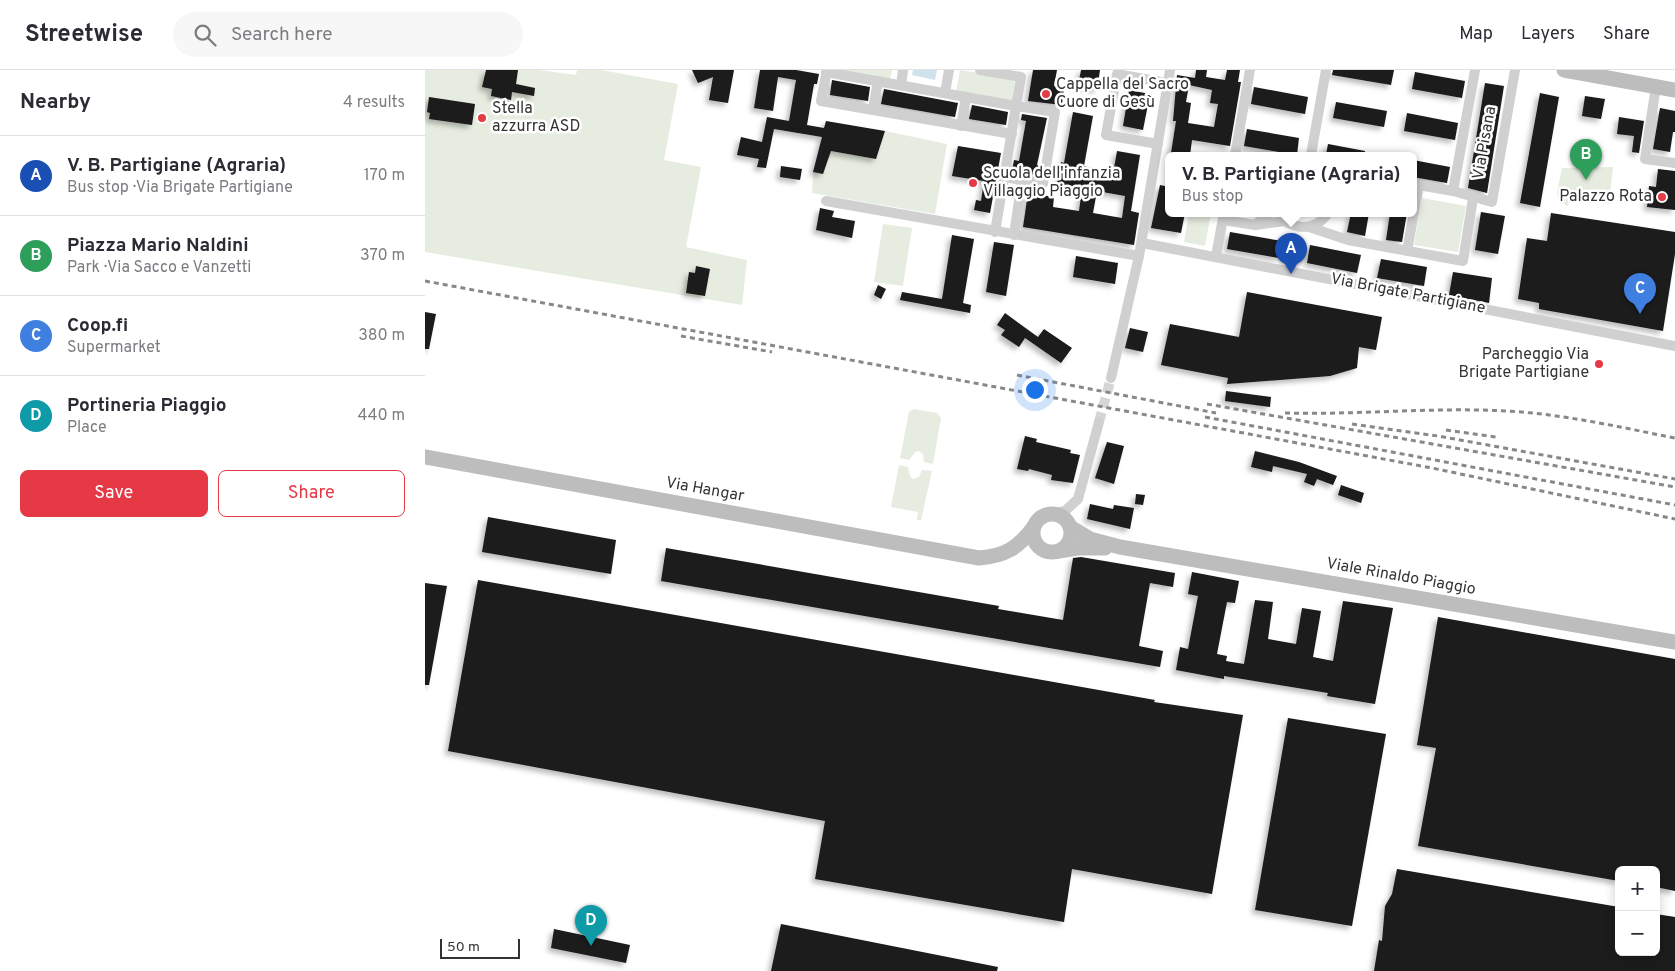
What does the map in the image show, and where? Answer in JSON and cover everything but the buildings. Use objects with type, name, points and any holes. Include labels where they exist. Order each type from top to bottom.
[{"type":"street","points":[[901,85],[903,70]]},
{"type":"street","points":[[945,93],[949,70]]},
{"type":"street","points":[[980,70],[1021,77],[995,232]]},
{"type":"street","points":[[1111,378],[1133,290],[1169,70]]},
{"type":"street","points":[[1236,152],[1250,70]]},
{"type":"street","points":[[1312,152],[1326,70]]},
{"type":"street","name":"Via Pisana","points":[[1453,191],[1475,70]]},
{"type":"street","name":"Via Pisana","points":[[1473,198],[1492,202],[1515,70]]},
{"type":"street","points":[[1564,70],[1675,90]]},
{"type":"street","points":[[1004,177],[1043,184],[1055,112],[827,71],[821,101],[1012,134]]},
{"type":"street","points":[[1158,144],[1107,135],[1117,74],[1167,83]]},
{"type":"street","points":[[873,110],[878,81]]},
{"type":"street","points":[[1656,86],[1645,159],[1675,163]]},
{"type":"street","points":[[961,126],[966,97]]},
{"type":"street","points":[[1014,235],[1023,180]]},
{"type":"street","points":[[1227,217],[1255,225],[1282,217],[1298,227],[1309,227],[1334,237],[1463,261],[1473,198],[1453,191],[1417,185]]},
{"type":"street","points":[[826,201],[1139,256]]},
{"type":"street","points":[[1216,256],[1224,217]]},
{"type":"street","points":[[1255,225],[1265,217]]},
{"type":"street","points":[[1309,227],[1318,223],[1324,217]]},
{"type":"street","points":[[1328,217],[1334,237]]},
{"type":"street","points":[[1407,251],[1412,217]]},
{"type":"street","name":"Via Brigate Partigiane","points":[[1141,242],[1675,346]]},
{"type":"street","points":[[1051,514],[1063,517],[1070,528],[1070,539],[1059,551],[1048,552],[1039,548],[1033,538],[1033,528],[1040,517],[1051,514],[1065,511],[1078,499],[1099,422]]},
{"type":"street","name":"Via Hangar","points":[[425,457],[979,558],[992,563],[1002,562],[1039,548]]},
{"type":"street","name":"Via Hangar","points":[[979,558],[996,556],[1013,550],[1033,528]]},
{"type":"street","name":"Viale Rinaldo Piaggio","points":[[1070,528],[1090,539],[1120,547],[1675,642]]},
{"type":"street","name":"Viale Rinaldo Piaggio","points":[[1059,551],[1077,548],[1120,547]]},
{"type":"shaded area","points":[[425,70],[539,70],[576,75],[577,70],[601,70],[678,84],[664,160],[701,167],[686,247],[747,260],[742,305],[425,252]]},
{"type":"shaded area","points":[[836,70],[892,70],[890,79]]},
{"type":"shaded area","points":[[960,70],[1015,79],[1012,101],[956,92]]},
{"type":"shaded area","points":[[885,131],[947,144],[935,214],[812,193],[813,172],[823,174],[831,151],[876,159]]},
{"type":"shaded area","points":[[1613,167],[1609,204],[1569,199],[1568,206],[1559,202],[1557,192],[1562,168]]},
{"type":"shaded area","points":[[1422,198],[1466,206],[1458,252],[1414,245]]},
{"type":"shaded area","points":[[1188,217],[1210,217],[1205,246],[1184,242]]},
{"type":"shaded area","points":[[883,224],[912,228],[903,286],[874,282]]},
{"type":"shaded area","points":[[914,409],[937,413],[941,418],[933,464],[924,462],[923,454],[919,451],[915,452],[909,460],[900,458],[909,412]]},
{"type":"shaded area","points":[[899,465],[908,467],[910,476],[913,479],[919,477],[922,470],[932,471],[921,520],[917,520],[918,512],[891,507]]},
{"type":"water","points":[[913,70],[937,70],[935,80],[912,75]]},
{"type":"tunnel","points":[[1099,422],[1111,378]]},
{"type":"railway","points":[[425,281],[1432,468],[1675,519]]},
{"type":"railway","points":[[681,336],[772,352]]},
{"type":"railway","points":[[1017,375],[1216,413]]},
{"type":"railway","points":[[1207,404],[1675,487]]},
{"type":"railway","points":[[1285,413],[1506,411],[1570,418],[1675,438]]},
{"type":"railway","points":[[1205,417],[1675,505]]},
{"type":"railway","points":[[1352,424],[1438,436],[1675,479]]},
{"type":"railway","points":[[1446,430],[1496,437]]},
{"type":"place","name":"Cappella del Sacro Cuore di Gesù","points":[[1046,94]]},
{"type":"place","name":"Stella azzurra ASD","points":[[482,118]]},
{"type":"place","name":"Piazza Mario Naldini","points":[[1586,180]]},
{"type":"place","name":"Scuola dell'infanzia Villaggio Piaggio","points":[[973,183]]},
{"type":"place","name":"Palazzo Rota","points":[[1662,197]]},
{"type":"place","name":"V. B. Partigiane (Agraria)","points":[[1291,274]]},
{"type":"place","name":"Coop.fi","points":[[1640,314]]},
{"type":"place","name":"Parcheggio Via Brigate Partigiane","points":[[1599,364]]},
{"type":"place","name":"Portineria Piaggio","points":[[591,946]]}]
